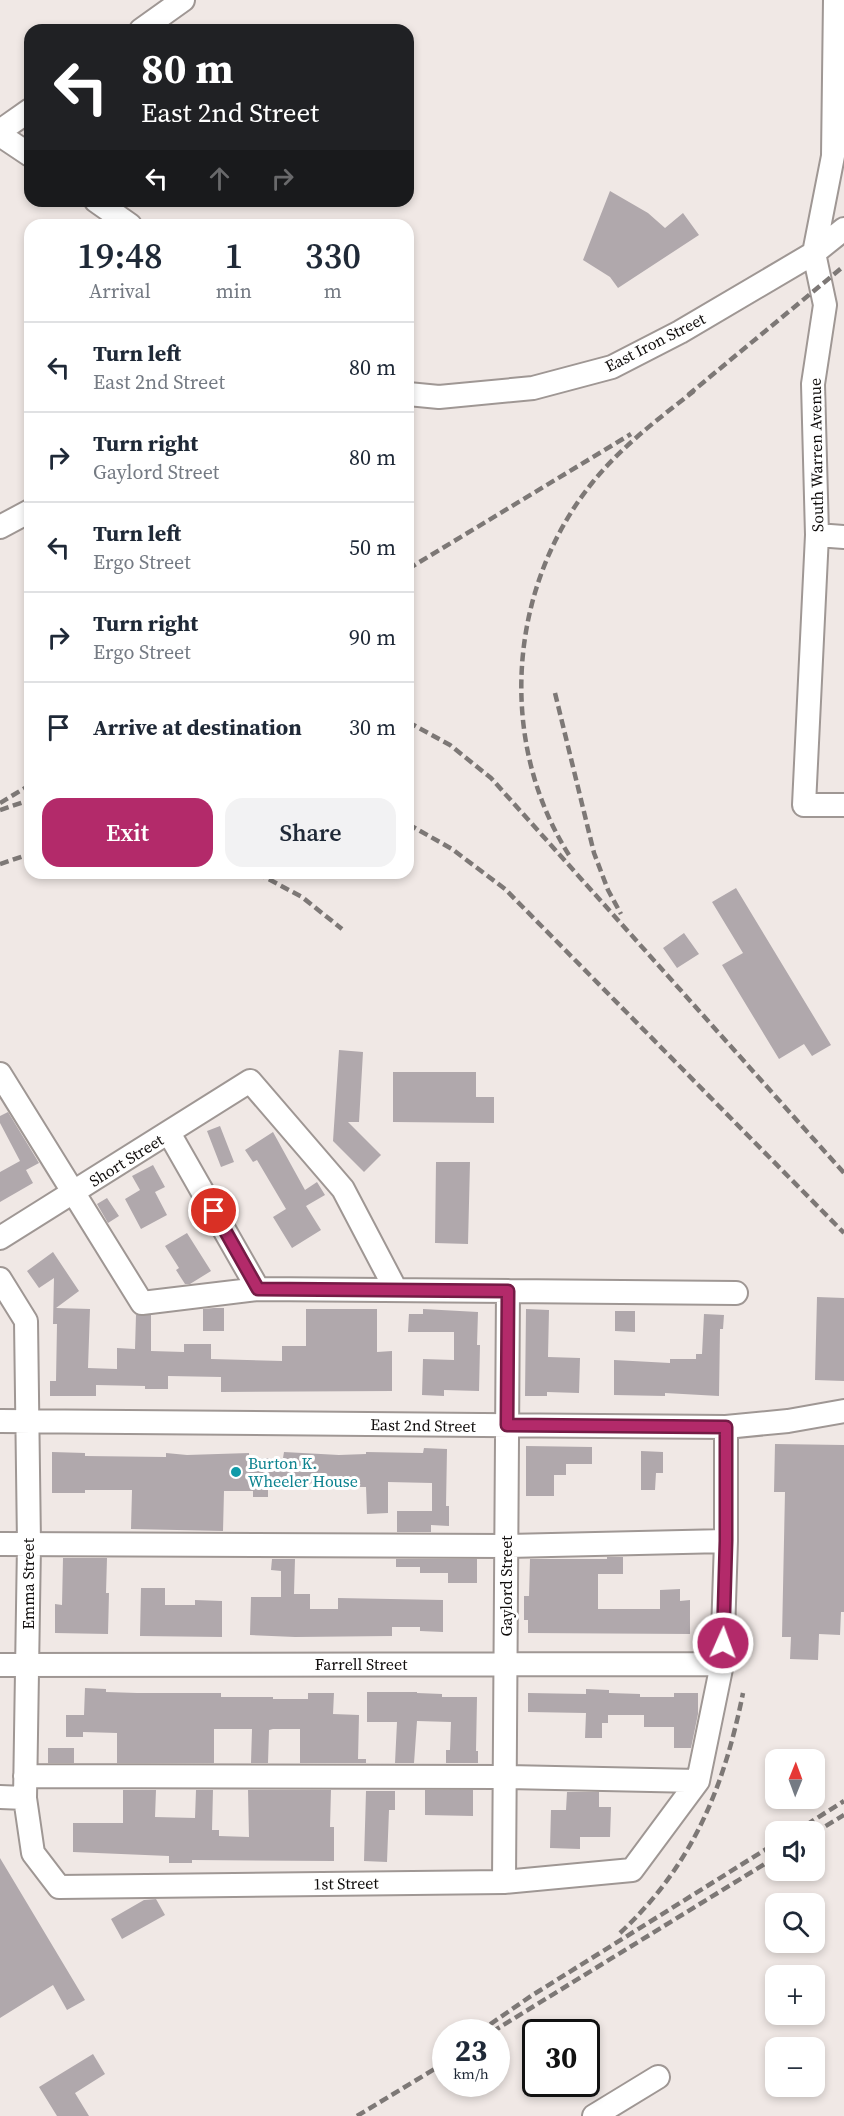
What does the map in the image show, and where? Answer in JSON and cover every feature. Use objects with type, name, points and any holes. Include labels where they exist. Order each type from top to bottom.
[{"type":"street","points":[[149,24],[183,0]]},
{"type":"street","name":"South Warren Avenue","points":[[835,0],[833,156],[814,253],[834,304],[813,384],[817,535],[804,805],[844,805]]},
{"type":"street","points":[[24,115],[0,133],[24,151]]},
{"type":"street","points":[[104,207],[122,219]]},
{"type":"street","name":"East Iron Street","points":[[414,395],[439,397],[533,388],[612,368],[680,332],[814,253],[844,229]]},
{"type":"street","points":[[0,527],[24,514]]},
{"type":"street","points":[[817,535],[844,537]]},
{"type":"street","points":[[0,1074],[142,1303],[258,1289],[736,1293]]},
{"type":"street","name":"Short Street","points":[[0,1238],[250,1081],[343,1189],[396,1290]]},
{"type":"street","points":[[169,1133],[258,1289]]},
{"type":"street","name":"Emma Street","points":[[0,1279],[26,1321],[28,1665],[25,1787],[33,1853],[59,1887]]},
{"type":"street","name":"Gaylord Street","points":[[504,1882],[508,1291]]},
{"type":"street","name":"East 2nd Street","points":[[0,1421],[726,1427],[788,1421],[844,1411]]},
{"type":"street","points":[[0,1797],[25,1787],[504,1777],[698,1781],[722,1664],[726,1541],[726,1427]]},
{"type":"street","points":[[0,1544],[506,1546],[726,1541]]},
{"type":"street","name":"Farrell Street","points":[[0,1665],[722,1664]]},
{"type":"street","name":"1st Street","points":[[59,1887],[504,1882],[632,1870],[698,1781]]},
{"type":"street","points":[[594,2116],[658,2077]]},
{"type":"building","points":[[610,191],[648,213],[665,228],[683,213],[699,235],[618,288],[610,277],[583,260]]},
{"type":"building","points":[[736,888],[831,1045],[812,1056],[804,1044],[779,1059],[722,965],[743,953],[712,902]]},
{"type":"building","points":[[684,933],[699,954],[677,968],[663,948]]},
{"type":"building","points":[[339,1050],[363,1052],[359,1122],[348,1122],[381,1155],[364,1172],[333,1141]]},
{"type":"building","points":[[393,1072],[476,1072],[476,1097],[494,1097],[494,1123],[393,1122]]},
{"type":"building","points":[[8,1112],[39,1163],[26,1170],[33,1183],[0,1202],[0,1172],[20,1161],[0,1123],[0,1116]]},
{"type":"building","points":[[220,1126],[234,1162],[221,1167],[207,1131]]},
{"type":"building","points":[[273,1132],[305,1190],[317,1182],[325,1195],[306,1206],[321,1230],[292,1248],[273,1217],[286,1209],[257,1160],[253,1162],[245,1150]]},
{"type":"building","points":[[436,1162],[470,1162],[468,1244],[435,1243]]},
{"type":"building","points":[[153,1165],[165,1187],[155,1192],[167,1215],[141,1229],[125,1199],[140,1190],[132,1176]]},
{"type":"building","points":[[107,1198],[119,1216],[108,1223],[97,1204]]},
{"type":"building","points":[[187,1233],[211,1271],[190,1284],[185,1284],[176,1270],[179,1268],[165,1246]]},
{"type":"building","points":[[53,1252],[79,1291],[56,1308],[90,1309],[88,1368],[117,1369],[117,1348],[135,1349],[136,1315],[151,1315],[151,1351],[184,1352],[184,1344],[211,1344],[211,1359],[282,1361],[282,1346],[306,1346],[306,1309],[377,1309],[377,1352],[392,1351],[392,1391],[221,1392],[221,1377],[168,1376],[168,1389],[96,1385],[96,1396],[50,1396],[50,1381],[56,1381],[57,1324],[53,1324],[54,1278],[39,1288],[27,1271]]},
{"type":"building","points":[[817,1297],[844,1298],[844,1381],[815,1380]]},
{"type":"building","points":[[224,1308],[224,1331],[203,1331],[203,1309]]},
{"type":"building","points":[[423,1309],[478,1312],[479,1391],[444,1390],[444,1396],[422,1395],[423,1359],[454,1360],[454,1332],[408,1332],[409,1314],[423,1314]]},
{"type":"building","points":[[526,1309],[549,1310],[548,1357],[580,1358],[579,1393],[547,1392],[547,1396],[525,1396]]},
{"type":"building","points":[[615,1311],[635,1311],[635,1332],[615,1331]]},
{"type":"building","points":[[704,1314],[724,1315],[723,1329],[720,1329],[719,1396],[665,1393],[665,1396],[614,1395],[614,1360],[670,1363],[670,1359],[696,1359],[696,1354],[702,1354]]},
{"type":"building","points":[[775,1444],[844,1445],[844,1612],[841,1612],[840,1635],[819,1634],[818,1660],[790,1659],[791,1637],[782,1637],[785,1492],[774,1492]]},
{"type":"building","points":[[526,1446],[592,1447],[592,1464],[566,1464],[566,1475],[554,1475],[554,1496],[526,1496]]},
{"type":"building","points":[[424,1448],[447,1449],[446,1506],[449,1506],[449,1526],[431,1525],[431,1532],[397,1532],[397,1511],[432,1511],[432,1483],[388,1482],[388,1513],[367,1514],[366,1487],[339,1487],[339,1483],[268,1484],[268,1497],[253,1497],[253,1491],[224,1491],[223,1531],[131,1529],[132,1490],[52,1493],[52,1452],[85,1453],[85,1456],[166,1457],[166,1453],[187,1455],[249,1453],[249,1458],[283,1458],[284,1452],[339,1455],[366,1454],[366,1452],[423,1453]]},
{"type":"building","points":[[641,1451],[663,1452],[663,1473],[656,1473],[655,1490],[641,1490]]},
{"type":"building","points":[[607,1557],[623,1557],[623,1574],[598,1574],[598,1609],[660,1609],[660,1590],[680,1589],[680,1601],[690,1600],[690,1634],[528,1633],[528,1620],[524,1620],[524,1596],[529,1596],[530,1559],[607,1559]]},
{"type":"building","points":[[63,1558],[107,1558],[108,1634],[55,1633],[55,1604],[62,1605]]},
{"type":"building","points":[[272,1559],[295,1559],[294,1594],[310,1594],[310,1609],[338,1609],[338,1598],[443,1600],[443,1632],[420,1631],[420,1627],[392,1627],[392,1636],[250,1635],[251,1597],[281,1597],[281,1571],[271,1570]]},
{"type":"building","points":[[396,1559],[477,1559],[477,1583],[448,1583],[448,1573],[420,1573],[420,1567],[396,1567]]},
{"type":"building","points":[[141,1588],[165,1588],[165,1605],[195,1605],[195,1600],[222,1601],[222,1637],[140,1636]]},
{"type":"building","points":[[85,1688],[106,1689],[106,1692],[221,1693],[221,1697],[273,1697],[273,1699],[308,1699],[308,1693],[334,1693],[333,1714],[359,1715],[358,1759],[366,1759],[366,1763],[300,1763],[300,1729],[273,1729],[269,1730],[268,1763],[251,1763],[252,1729],[214,1729],[214,1763],[117,1763],[117,1733],[83,1732],[83,1737],[66,1737],[66,1715],[84,1715]]},
{"type":"building","points":[[586,1689],[609,1690],[609,1693],[640,1694],[640,1697],[674,1697],[674,1693],[698,1693],[698,1714],[691,1748],[674,1748],[674,1727],[644,1727],[644,1715],[608,1715],[608,1723],[602,1723],[602,1738],[585,1738],[586,1713],[528,1712],[528,1693],[586,1694]]},
{"type":"building","points":[[367,1692],[417,1692],[442,1694],[442,1697],[477,1697],[476,1751],[478,1751],[478,1763],[446,1763],[446,1750],[450,1750],[451,1722],[417,1721],[414,1763],[395,1763],[397,1722],[367,1722]]},
{"type":"building","points":[[48,1748],[74,1748],[74,1763],[48,1763]]},
{"type":"building","points":[[123,1790],[156,1790],[155,1817],[195,1818],[196,1790],[213,1790],[212,1830],[219,1830],[219,1836],[249,1837],[248,1790],[331,1790],[330,1827],[334,1827],[334,1861],[192,1860],[192,1863],[169,1863],[169,1856],[73,1852],[73,1823],[123,1823]]},
{"type":"building","points":[[425,1790],[473,1790],[473,1816],[425,1815]]},
{"type":"building","points":[[366,1791],[395,1791],[395,1810],[389,1810],[387,1862],[364,1861]]},
{"type":"building","points":[[567,1792],[599,1792],[599,1807],[611,1807],[610,1837],[580,1837],[580,1849],[550,1848],[551,1810],[566,1810]]},
{"type":"building","points":[[0,1858],[85,2000],[67,2010],[53,1985],[0,2018]]},
{"type":"building","points":[[156,1899],[165,1915],[122,1939],[111,1919],[144,1900]]},
{"type":"building","points":[[93,2054],[105,2074],[75,2093],[89,2116],[57,2116],[39,2087]]},
{"type":"railway","points":[[688,395],[844,266]]},
{"type":"railway","points":[[569,855],[546,811],[530,764],[522,715],[522,666],[529,617],[543,569],[564,524],[592,483],[628,445],[694,391]]},
{"type":"railway","points":[[414,565],[631,434]]},
{"type":"railway","points":[[555,693],[594,853],[608,890],[621,914]]},
{"type":"railway","points":[[414,725],[450,745],[491,778],[844,1173]]},
{"type":"railway","points":[[0,803],[24,789]]},
{"type":"railway","points":[[0,810],[24,802]]},
{"type":"railway","points":[[414,827],[452,849],[505,889],[844,1233]]},
{"type":"railway","points":[[0,864],[24,856]]},
{"type":"railway","points":[[268,879],[302,897],[342,929]]},
{"type":"railway","points":[[620,1933],[667,1881],[686,1853],[701,1824],[726,1761],[743,1693]]},
{"type":"railway","points":[[812,1821],[844,1801]]},
{"type":"railway","points":[[825,1826],[844,1815]]},
{"type":"railway","points":[[498,2019],[765,1850]]},
{"type":"railway","points":[[510,2021],[765,1864]]},
{"type":"railway","points":[[357,2116],[432,2070]]},
{"type":"place","name":"Burton K. Wheeler House","points":[[236,1472]]},
{"type":"route","points":[[214,1211],[258,1289],[508,1291],[507,1425],[726,1427],[723,1643]]}]
